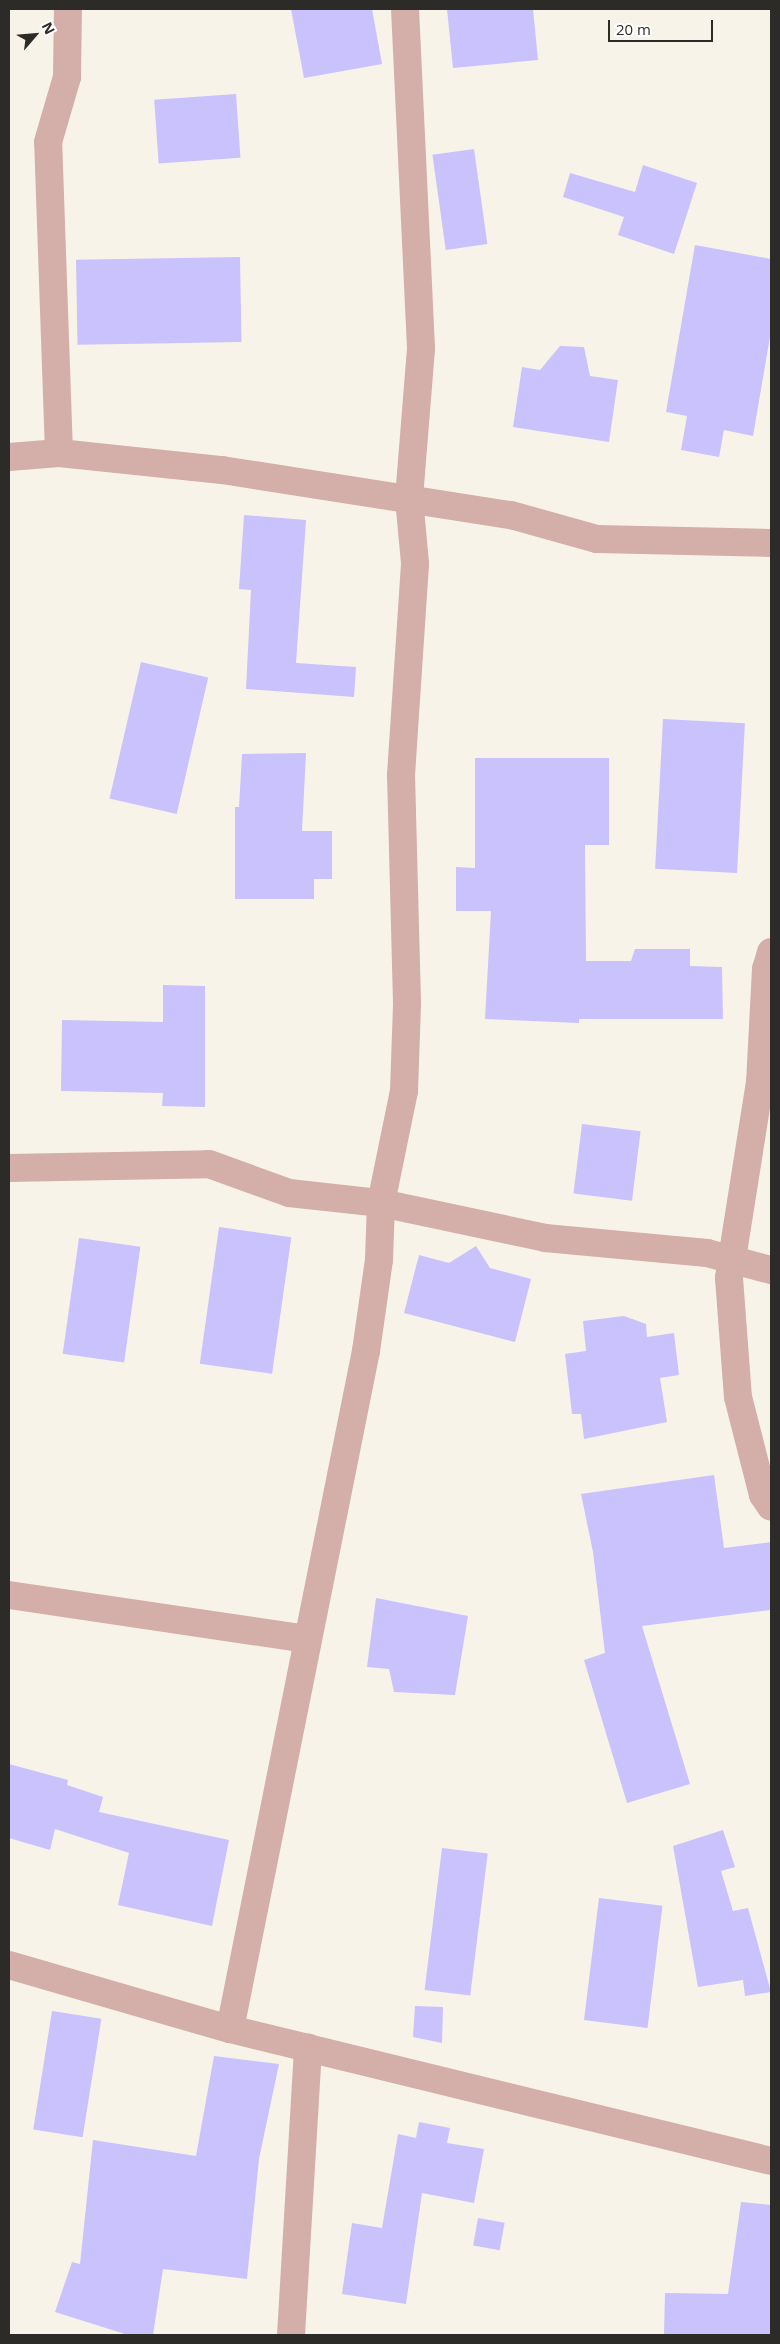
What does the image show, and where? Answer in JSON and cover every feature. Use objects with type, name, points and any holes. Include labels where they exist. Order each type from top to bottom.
[{"type":"street","points":[[59,453],[48,142],[68,77],[68,9]]},
{"type":"street","points":[[230,2029],[366,1352],[378,1260],[381,1203],[404,1091],[406,1032],[401,775],[415,563],[409,498],[420,348],[405,11]]},
{"type":"street","points":[[9,457],[59,453],[222,470],[511,515],[597,540],[771,543]]},
{"type":"street","points":[[771,952],[766,969],[760,1082],[729,1278],[738,1397],[762,1495],[771,1507]]},
{"type":"street","points":[[9,1168],[209,1164],[289,1193],[381,1203],[545,1238],[707,1253],[731,1261],[771,1270]]},
{"type":"street","points":[[9,1595],[308,1639]]},
{"type":"street","points":[[9,1965],[230,2029],[771,2161]]},
{"type":"street","points":[[291,2335],[308,2048]]},
{"type":"building","points":[[291,9],[372,9],[382,64],[304,78]]},
{"type":"building","points":[[447,9],[533,9],[538,60],[453,68]]},
{"type":"building","points":[[236,94],[240,158],[159,164],[154,100]]},
{"type":"building","points":[[474,149],[487,244],[446,250],[432,155]]},
{"type":"building","points":[[643,165],[697,183],[674,254],[618,235],[624,217],[563,197],[570,173],[635,192]]},
{"type":"building","points":[[695,245],[771,259],[771,331],[753,436],[724,430],[719,457],[681,450],[687,416],[666,412]]},
{"type":"building","points":[[240,257],[241,342],[78,345],[76,260]]},
{"type":"building","points":[[560,346],[584,347],[590,376],[618,380],[609,442],[513,427],[522,367],[540,370]]},
{"type":"building","points":[[244,515],[306,520],[296,663],[356,667],[354,697],[246,689],[251,590],[239,589]]},
{"type":"building","points":[[141,662],[208,678],[177,814],[110,798]]},
{"type":"building","points":[[663,719],[745,723],[737,873],[655,869]]},
{"type":"building","points":[[306,753],[302,831],[332,831],[332,879],[314,879],[314,899],[235,899],[235,807],[239,807],[242,754]]},
{"type":"building","points":[[475,758],[609,758],[609,845],[585,845],[586,961],[631,961],[635,949],[690,949],[690,966],[722,967],[723,1019],[579,1019],[579,1023],[485,1019],[491,911],[456,911],[456,867],[475,868]]},
{"type":"building","points":[[163,985],[205,986],[205,1107],[162,1106],[163,1093],[61,1091],[62,1020],[163,1022]]},
{"type":"building","points":[[582,1124],[641,1131],[632,1201],[573,1193]]},
{"type":"building","points":[[219,1227],[291,1237],[272,1374],[200,1364]]},
{"type":"building","points":[[79,1238],[140,1247],[124,1362],[63,1354]]},
{"type":"building","points":[[476,1246],[490,1268],[531,1279],[515,1342],[404,1313],[419,1255],[449,1263]]},
{"type":"building","points":[[624,1316],[646,1324],[647,1337],[674,1333],[679,1375],[660,1378],[667,1422],[584,1439],[581,1414],[572,1414],[565,1354],[586,1351],[583,1321]]},
{"type":"building","points":[[714,1475],[724,1548],[771,1542],[771,1610],[642,1626],[690,1784],[627,1803],[584,1660],[605,1653],[593,1552],[581,1494]]},
{"type":"building","points":[[376,1598],[468,1616],[455,1695],[394,1692],[389,1669],[367,1667]]},
{"type":"building","points":[[9,1764],[68,1780],[67,1785],[103,1797],[99,1812],[229,1840],[212,1926],[118,1905],[129,1853],[55,1829],[50,1850],[9,1838]]},
{"type":"building","points":[[723,1830],[735,1867],[721,1871],[733,1911],[748,1908],[771,1992],[745,1996],[743,1980],[698,1987],[673,1846]]},
{"type":"building","points":[[442,1848],[488,1854],[470,1996],[425,1990]]},
{"type":"building","points":[[599,1898],[663,1906],[648,2028],[584,2020]]},
{"type":"building","points":[[415,2006],[443,2007],[442,2043],[413,2037]]},
{"type":"building","points":[[52,2011],[101,2019],[83,2137],[33,2130]]},
{"type":"building","points":[[214,2056],[279,2064],[259,2159],[247,2279],[163,2269],[153,2335],[128,2335],[55,2312],[72,2262],[80,2264],[93,2140],[196,2156]]},
{"type":"building","points":[[419,2122],[450,2128],[447,2143],[484,2149],[474,2203],[422,2193],[406,2304],[342,2294],[352,2223],[382,2228],[398,2134],[416,2138]]},
{"type":"building","points":[[741,2202],[771,2205],[771,2335],[664,2335],[665,2293],[728,2294]]},
{"type":"building","points":[[478,2218],[505,2223],[500,2250],[473,2246]]}]
